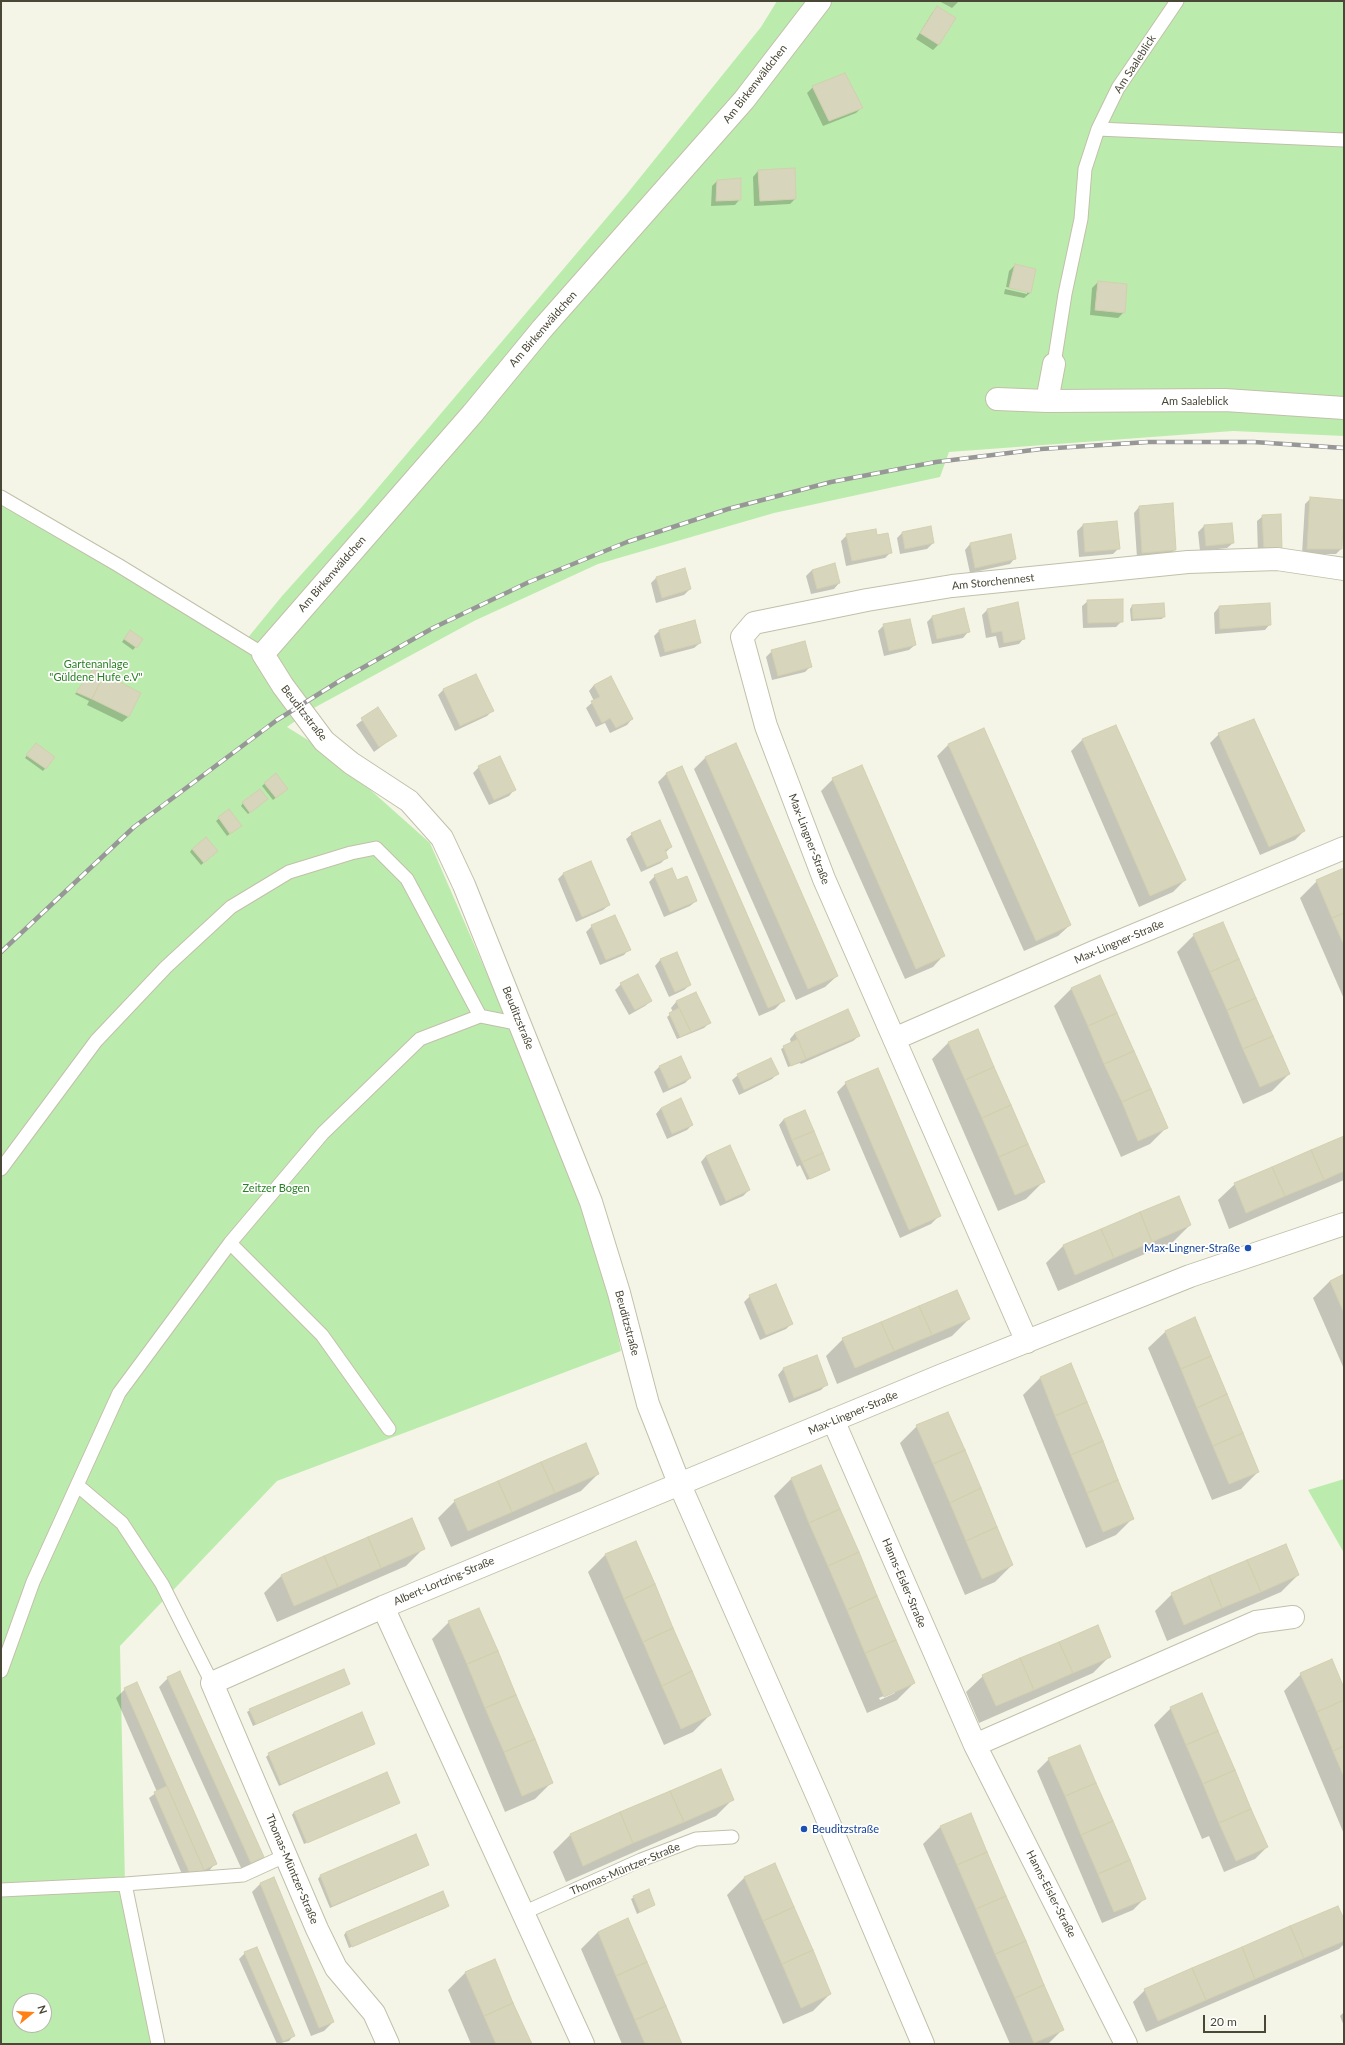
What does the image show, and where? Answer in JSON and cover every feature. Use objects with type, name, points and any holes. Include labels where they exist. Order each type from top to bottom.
[{"type":"street","name":"Am Birkenwäldchen","points":[[263,654],[473,413],[542,329],[744,100],[820,1]]},
{"type":"street","points":[[1047,401],[1054,364]]},
{"type":"street","name":"Am Saaleblick","points":[[997,399],[1047,401],[1225,400],[1344,408]]},
{"type":"street","name":"Am Storchennest","points":[[766,726],[742,637],[754,624],[867,600],[952,586],[1188,562],[1277,559],[1344,569]]},
{"type":"street","name":"Beuditzstraße","points":[[263,654],[283,686],[324,741],[351,763],[409,801],[442,838],[464,885],[591,1202],[619,1293],[648,1404],[678,1483],[823,1810],[923,2044]]},
{"type":"street","name":"Max-Lingner-Straße","points":[[766,726],[824,880],[1027,1342]]},
{"type":"street","name":"Max-Lingner-Straße","points":[[894,1039],[1096,951],[1344,848]]},
{"type":"street","name":"Max-Lingner-Straße","points":[[678,1483],[715,1471],[834,1420],[1190,1276],[1344,1224]]},
{"type":"street","name":"Hanns-Eisler-Straße","points":[[834,1420],[975,1745],[1126,2044]]},
{"type":"street","name":"Albert-Lortzing-Straße","points":[[212,1683],[383,1606],[678,1483]]},
{"type":"street","points":[[383,1606],[583,2044]]},
{"type":"street","points":[[975,1745],[1256,1622],[1293,1617]]},
{"type":"street","name":"Thomas-Müntzer-Straße","points":[[212,1683],[287,1855],[317,1929],[336,1968],[374,2013],[388,2044]]},
{"type":"lane","name":"Am Saaleblick","points":[[1054,364],[1065,294],[1081,219],[1085,169],[1098,129],[1118,88],[1177,1]]},
{"type":"lane","points":[[1098,129],[1344,140]]},
{"type":"lane","points":[[1,497],[118,565],[263,654]]},
{"type":"lane","points":[[1,1169],[96,1041],[166,967],[231,906],[289,872],[351,852],[376,848],[407,879],[480,1016]]},
{"type":"lane","points":[[1,1670],[33,1582],[119,1393],[230,1243],[323,1133],[420,1039],[480,1016],[520,1024]]},
{"type":"lane","points":[[230,1243],[322,1335],[389,1429]]},
{"type":"lane","points":[[77,1485],[122,1523],[162,1584],[212,1683]]},
{"type":"lane","name":"Thomas-Müntzer-Straße","points":[[523,1913],[641,1860],[696,1839],[732,1837]]},
{"type":"lane","points":[[1,1890],[125,1884],[243,1875],[287,1855]]},
{"type":"lane","points":[[125,1884],[158,2044]]},
{"type":"green space","points":[[777,1],[1344,1],[1344,436],[1233,431],[949,452],[940,477],[774,513],[598,564],[474,621],[312,709],[287,727],[329,753],[430,843],[501,1006],[599,1250],[621,1351],[277,1481],[120,1646],[125,1884],[158,2044],[1,2044],[1,503],[241,646],[282,596],[360,509],[626,195],[761,27]]},
{"type":"green space","points":[[1344,1479],[1344,1553],[1308,1490]]},
{"type":"building","points":[[937,6],[956,18],[939,45],[920,33]]},
{"type":"building","points":[[845,73],[863,108],[829,121],[812,86]]},
{"type":"building","points":[[795,168],[796,199],[760,201],[758,170]]},
{"type":"building","points":[[741,178],[741,200],[716,201],[717,180]]},
{"type":"building","points":[[1015,264],[1036,269],[1031,293],[1009,288]]},
{"type":"building","points":[[1098,281],[1127,284],[1125,313],[1095,310]]},
{"type":"building","points":[[1310,497],[1344,500],[1342,549],[1307,549]]},
{"type":"building","points":[[1173,503],[1176,550],[1142,553],[1139,506]]},
{"type":"building","points":[[1281,514],[1282,549],[1264,550],[1262,515]]},
{"type":"building","points":[[1117,521],[1120,549],[1085,552],[1083,524]]},
{"type":"building","points":[[1232,523],[1234,543],[1206,546],[1204,525]]},
{"type":"building","points":[[931,526],[934,543],[905,549],[902,532]]},
{"type":"building","points":[[876,529],[877,535],[888,533],[892,553],[852,561],[846,534]]},
{"type":"building","points":[[1011,534],[1016,559],[975,568],[970,543]]},
{"type":"building","points":[[835,563],[840,583],[817,589],[812,570]]},
{"type":"building","points":[[685,568],[691,589],[662,598],[656,577]]},
{"type":"building","points":[[1123,599],[1123,622],[1088,623],[1087,600]]},
{"type":"building","points":[[1018,602],[1025,639],[1004,643],[1002,631],[992,633],[987,609]]},
{"type":"building","points":[[1164,603],[1165,617],[1133,619],[1132,605]]},
{"type":"building","points":[[1270,603],[1271,625],[1220,629],[1219,606]]},
{"type":"building","points":[[964,608],[970,632],[937,639],[932,616]]},
{"type":"building","points":[[910,619],[916,645],[889,651],[883,624]]},
{"type":"building","points":[[695,620],[701,643],[665,652],[659,630]]},
{"type":"building","points":[[130,630],[143,639],[137,648],[124,639]]},
{"type":"building","points":[[805,641],[812,667],[778,676],[771,650]]},
{"type":"building","points":[[93,669],[104,674],[92,699],[76,692]]},
{"type":"building","points":[[104,674],[141,693],[129,717],[92,699]]},
{"type":"building","points":[[476,674],[494,711],[460,726],[443,689]]},
{"type":"building","points":[[611,676],[633,719],[616,728],[610,718],[602,723],[591,701],[600,697],[594,685]]},
{"type":"building","points":[[378,707],[397,736],[379,747],[361,718]]},
{"type":"building","points":[[1254,719],[1305,831],[1269,847],[1218,733]]},
{"type":"building","points":[[1116,725],[1186,880],[1150,896],[1082,739]]},
{"type":"building","points":[[984,728],[1071,925],[1036,941],[948,744]]},
{"type":"building","points":[[36,743],[55,757],[46,769],[26,755]]},
{"type":"building","points":[[736,743],[838,976],[808,989],[705,757]]},
{"type":"building","points":[[500,756],[516,790],[494,800],[478,766]]},
{"type":"building","points":[[862,765],[945,956],[916,969],[832,778]]},
{"type":"building","points":[[682,766],[785,1001],[768,1008],[666,773]]},
{"type":"building","points":[[276,773],[288,789],[276,798],[264,783]]},
{"type":"building","points":[[260,789],[268,799],[250,813],[242,802]]},
{"type":"building","points":[[229,809],[242,826],[230,834],[218,817]]},
{"type":"building","points":[[660,820],[672,847],[665,850],[668,858],[647,867],[631,833]]},
{"type":"building","points":[[206,837],[218,851],[204,863],[192,849]]},
{"type":"building","points":[[591,861],[610,905],[582,917],[563,873]]},
{"type":"building","points":[[672,868],[677,880],[687,876],[697,901],[670,912],[654,875]]},
{"type":"building","points":[[1344,868],[1344,913],[1332,918],[1316,880]]},
{"type":"building","points":[[1344,913],[1344,945],[1332,918]]},
{"type":"building","points":[[615,915],[631,950],[606,960],[591,925]]},
{"type":"building","points":[[1223,922],[1239,959],[1210,972],[1193,934]]},
{"type":"building","points":[[677,952],[691,985],[675,992],[660,959]]},
{"type":"building","points":[[1239,959],[1256,998],[1227,1010],[1210,972]]},
{"type":"building","points":[[638,974],[652,1001],[635,1010],[620,983]]},
{"type":"building","points":[[1100,975],[1117,1013],[1088,1026],[1071,988]]},
{"type":"building","points":[[696,992],[711,1023],[691,1032],[676,1001]]},
{"type":"building","points":[[1256,998],[1273,1036],[1243,1049],[1227,1010]]},
{"type":"building","points":[[679,1008],[691,1032],[680,1037],[669,1013]]},
{"type":"building","points":[[848,1009],[860,1036],[806,1059],[795,1033]]},
{"type":"building","points":[[1117,1013],[1134,1051],[1104,1064],[1088,1026]]},
{"type":"building","points":[[978,1029],[994,1067],[965,1080],[948,1042]]},
{"type":"building","points":[[1273,1036],[1290,1074],[1260,1087],[1243,1049]]},
{"type":"building","points":[[798,1039],[806,1059],[791,1066],[783,1046]]},
{"type":"building","points":[[1134,1051],[1151,1089],[1122,1102],[1104,1064]]},
{"type":"building","points":[[681,1056],[691,1078],[669,1088],[659,1066]]},
{"type":"building","points":[[771,1058],[779,1074],[744,1090],[737,1074]]},
{"type":"building","points":[[994,1067],[1011,1105],[982,1118],[965,1080]]},
{"type":"building","points":[[878,1068],[941,1216],[909,1230],[845,1082]]},
{"type":"building","points":[[1151,1089],[1168,1128],[1138,1141],[1122,1102]]},
{"type":"building","points":[[681,1098],[693,1125],[672,1134],[661,1108]]},
{"type":"building","points":[[1011,1105],[1028,1144],[999,1157],[982,1118]]},
{"type":"building","points":[[805,1110],[814,1131],[792,1140],[784,1119]]},
{"type":"building","points":[[814,1131],[823,1153],[802,1162],[792,1140]]},
{"type":"building","points":[[1344,1136],[1344,1171],[1324,1180],[1311,1150]]},
{"type":"building","points":[[1028,1144],[1045,1182],[1015,1195],[999,1157]]},
{"type":"building","points":[[730,1145],[750,1190],[726,1201],[706,1156]]},
{"type":"building","points":[[1311,1150],[1324,1180],[1285,1196],[1272,1167]]},
{"type":"building","points":[[823,1153],[830,1170],[810,1179],[802,1162]]},
{"type":"building","points":[[1272,1167],[1285,1196],[1246,1213],[1234,1183]]},
{"type":"building","points":[[1179,1196],[1191,1225],[1152,1242],[1140,1212]]},
{"type":"building","points":[[1140,1212],[1152,1242],[1114,1258],[1101,1229]]},
{"type":"building","points":[[1101,1229],[1114,1258],[1075,1275],[1063,1245]]},
{"type":"building","points":[[1344,1274],[1344,1313],[1330,1281]]},
{"type":"building","points":[[776,1284],[793,1324],[766,1335],[749,1295]]},
{"type":"building","points":[[957,1290],[970,1319],[932,1335],[919,1306]]},
{"type":"building","points":[[919,1306],[932,1335],[894,1351],[881,1322]]},
{"type":"building","points":[[1195,1317],[1211,1356],[1181,1369],[1165,1331]]},
{"type":"building","points":[[881,1322],[894,1351],[855,1368],[842,1338]]},
{"type":"building","points":[[817,1355],[828,1385],[794,1398],[783,1368]]},
{"type":"building","points":[[1211,1356],[1227,1394],[1197,1408],[1181,1369]]},
{"type":"building","points":[[1071,1363],[1087,1402],[1055,1416],[1040,1377]]},
{"type":"building","points":[[1227,1394],[1243,1433],[1213,1446],[1197,1408]]},
{"type":"building","points":[[1087,1402],[1103,1441],[1071,1455],[1055,1416]]},
{"type":"building","points":[[948,1412],[965,1450],[933,1464],[916,1425]]},
{"type":"building","points":[[1243,1433],[1259,1472],[1229,1484],[1213,1446]]},
{"type":"building","points":[[1103,1441],[1118,1480],[1087,1493],[1071,1455]]},
{"type":"building","points":[[586,1443],[599,1474],[555,1493],[541,1462]]},
{"type":"building","points":[[965,1450],[981,1488],[950,1503],[933,1464]]},
{"type":"building","points":[[541,1462],[555,1493],[512,1512],[498,1481]]},
{"type":"building","points":[[821,1465],[840,1509],[809,1523],[791,1478]]},
{"type":"building","points":[[1118,1480],[1134,1519],[1103,1532],[1087,1493]]},
{"type":"building","points":[[498,1481],[512,1512],[468,1531],[454,1500]]},
{"type":"building","points":[[981,1488],[997,1527],[966,1541],[950,1503]]},
{"type":"building","points":[[840,1509],[859,1552],[828,1566],[809,1523]]},
{"type":"building","points":[[412,1518],[425,1549],[381,1568],[368,1537]]},
{"type":"building","points":[[997,1527],[1013,1565],[982,1579],[966,1541]]},
{"type":"building","points":[[368,1537],[381,1568],[338,1587],[324,1556]]},
{"type":"building","points":[[636,1541],[655,1584],[624,1599],[605,1554]]},
{"type":"building","points":[[1286,1544],[1299,1575],[1261,1592],[1247,1560]]},
{"type":"building","points":[[859,1552],[877,1596],[847,1610],[828,1566]]},
{"type":"building","points":[[324,1556],[338,1587],[294,1606],[281,1575]]},
{"type":"building","points":[[1247,1560],[1261,1592],[1222,1608],[1209,1576]]},
{"type":"building","points":[[1209,1576],[1222,1608],[1184,1625],[1171,1593]]},
{"type":"building","points":[[655,1584],[673,1628],[643,1642],[624,1599]]},
{"type":"building","points":[[877,1596],[896,1640],[865,1653],[847,1610]]},
{"type":"building","points":[[479,1608],[498,1651],[467,1664],[448,1621]]},
{"type":"building","points":[[1098,1625],[1111,1657],[1073,1673],[1059,1642]]},
{"type":"building","points":[[673,1628],[692,1671],[662,1686],[643,1642]]},
{"type":"building","points":[[896,1640],[915,1683],[884,1697],[865,1653]]},
{"type":"building","points":[[1059,1642],[1073,1673],[1034,1690],[1020,1658]]},
{"type":"building","points":[[498,1651],[516,1695],[485,1708],[467,1664]]},
{"type":"building","points":[[1020,1658],[1034,1690],[996,1706],[982,1675]]},
{"type":"building","points":[[1332,1659],[1344,1688],[1344,1700],[1317,1712],[1300,1673]]},
{"type":"building","points":[[344,1669],[350,1684],[256,1724],[249,1709]]},
{"type":"building","points":[[180,1671],[264,1857],[251,1863],[167,1677]]},
{"type":"building","points":[[692,1671],[711,1715],[681,1729],[662,1686]]},
{"type":"building","points":[[137,1682],[217,1864],[204,1870],[124,1688]]},
{"type":"building","points":[[1202,1693],[1218,1731],[1186,1745],[1170,1707]]},
{"type":"building","points":[[516,1695],[535,1739],[504,1752],[485,1708]]},
{"type":"building","points":[[1344,1700],[1344,1746],[1333,1751],[1317,1712]]},
{"type":"building","points":[[362,1712],[375,1744],[281,1784],[268,1753]]},
{"type":"building","points":[[1218,1731],[1235,1770],[1203,1784],[1186,1745]]},
{"type":"building","points":[[535,1739],[553,1783],[522,1796],[504,1752]]},
{"type":"building","points":[[1080,1745],[1096,1783],[1065,1796],[1048,1758]]},
{"type":"building","points":[[1344,1746],[1344,1777],[1333,1751]]},
{"type":"building","points":[[721,1769],[734,1800],[684,1822],[670,1791]]},
{"type":"building","points":[[1235,1770],[1251,1809],[1219,1823],[1203,1784]]},
{"type":"building","points":[[387,1772],[400,1803],[307,1843],[294,1812]]},
{"type":"building","points":[[1096,1783],[1113,1821],[1081,1835],[1065,1796]]},
{"type":"building","points":[[167,1786],[204,1870],[191,1876],[154,1792]]},
{"type":"building","points":[[670,1791],[684,1822],[633,1843],[620,1812]]},
{"type":"building","points":[[1251,1809],[1268,1847],[1236,1861],[1219,1823]]},
{"type":"building","points":[[620,1812],[633,1843],[583,1866],[570,1834]]},
{"type":"building","points":[[971,1813],[987,1852],[957,1865],[940,1826]]},
{"type":"building","points":[[1113,1821],[1130,1860],[1098,1874],[1081,1835]]},
{"type":"building","points":[[416,1834],[429,1865],[332,1906],[320,1875]]},
{"type":"building","points":[[987,1852],[1006,1896],[976,1909],[957,1865]]},
{"type":"building","points":[[1130,1860],[1146,1899],[1114,1912],[1098,1874]]},
{"type":"building","points":[[775,1863],[794,1907],[763,1921],[744,1877]]},
{"type":"building","points":[[274,1877],[334,2022],[319,2028],[260,1883]]},
{"type":"building","points":[[649,1889],[655,1905],[640,1912],[633,1896]]},
{"type":"building","points":[[443,1891],[449,1906],[352,1947],[346,1932]]},
{"type":"building","points":[[1006,1896],[1026,1941],[995,1954],[976,1909]]},
{"type":"building","points":[[1338,1906],[1344,1919],[1344,1941],[1304,1958],[1290,1926]]},
{"type":"building","points":[[794,1907],[813,1950],[782,1964],[763,1921]]},
{"type":"building","points":[[628,1918],[647,1962],[616,1976],[598,1932]]},
{"type":"building","points":[[1290,1926],[1304,1958],[1255,1979],[1242,1947]]},
{"type":"building","points":[[1026,1941],[1044,1985],[1015,1998],[995,1954]]},
{"type":"building","points":[[257,1947],[295,2036],[283,2041],[244,1952]]},
{"type":"building","points":[[1242,1947],[1255,1979],[1206,2000],[1192,1968]]},
{"type":"building","points":[[813,1950],[831,1994],[801,2008],[782,1964]]},
{"type":"building","points":[[495,1959],[513,2003],[484,2016],[465,1972]]},
{"type":"building","points":[[647,1962],[666,2006],[635,2020],[616,1976]]},
{"type":"building","points":[[1192,1968],[1206,2000],[1158,2021],[1144,1989]]},
{"type":"building","points":[[1044,1985],[1064,2030],[1034,2043],[1015,1998]]},
{"type":"building","points":[[513,2003],[532,2044],[496,2044],[484,2016]]},
{"type":"building","points":[[666,2006],[682,2044],[645,2044],[635,2020]]},
{"type":"railway","points":[[1,952],[134,827],[277,720],[341,680],[433,628],[529,582],[627,542],[728,509],[831,482],[936,462],[1041,449],[1148,442],[1254,442],[1344,448]]},
{"type":"place","name":"Max-Lingner-Straße","points":[[1248,1248]]},
{"type":"place","name":"Beuditzstraße","points":[[804,1829]]},
{"type":"park label","name":"Gartenanlage \"Güldene Hufe e.V\"","points":[[96,670]]},
{"type":"park label","name":"Zeitzer Bogen","points":[[276,1188]]}]
